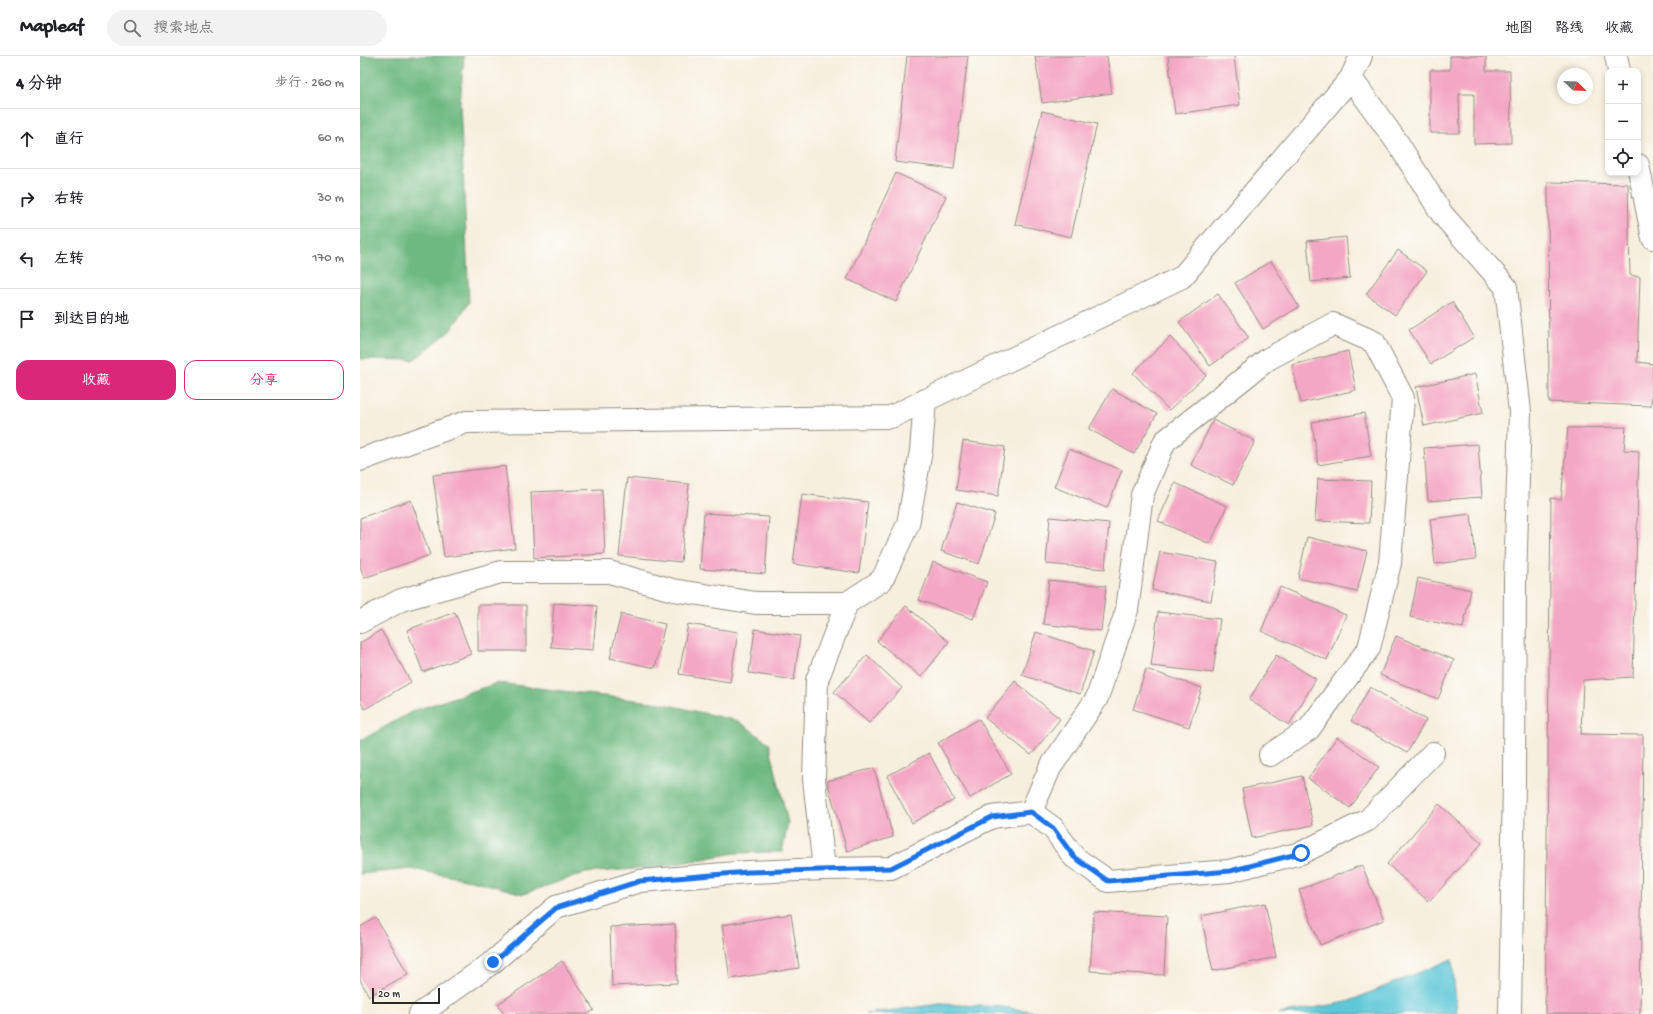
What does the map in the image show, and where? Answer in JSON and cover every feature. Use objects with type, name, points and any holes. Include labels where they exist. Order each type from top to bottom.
[{"type":"street","points":[[360,460],[466,422],[891,417],[1182,277],[1351,78],[1361,56]]},
{"type":"street","points":[[1616,56],[1618,68]]},
{"type":"street","points":[[1351,78],[1399,145],[1442,214],[1506,287],[1520,412],[1515,582],[1514,780],[1510,1014]]},
{"type":"street","points":[[1640,176],[1653,238]]},
{"type":"street","points":[[1031,812],[1050,768],[1097,698],[1127,610],[1142,495],[1165,441],[1268,359],[1333,324],[1374,342],[1403,398],[1390,563],[1369,648],[1309,729],[1270,756]]},
{"type":"street","points":[[360,622],[401,600],[502,572],[609,572],[672,590],[756,603],[847,603],[882,580],[908,524],[921,451],[926,400]]},
{"type":"street","points":[[824,869],[814,780],[817,680],[847,603]]},
{"type":"street","points":[[420,1014],[493,962],[556,908],[640,881],[748,872],[891,868],[992,817],[1031,812],[1053,828],[1074,857],[1108,881],[1230,871],[1301,853],[1368,820],[1433,752]]},
{"type":"green space","points":[[360,56],[464,56],[460,103],[469,302],[451,330],[414,360],[360,359]]},
{"type":"green space","points":[[497,683],[660,703],[738,721],[769,743],[788,823],[782,852],[735,853],[659,867],[585,873],[523,894],[471,880],[411,869],[360,874],[360,741],[413,711]]},
{"type":"water","points":[[1452,959],[1457,1014],[1279,1014],[1347,1002]]},
{"type":"water","points":[[940,1004],[1002,1007],[1053,1014],[865,1014]]},
{"type":"building","points":[[907,56],[968,56],[954,169],[895,162]]},
{"type":"building","points":[[1035,56],[1107,56],[1112,93],[1042,103]]},
{"type":"building","points":[[1168,56],[1234,56],[1240,105],[1175,114]]},
{"type":"building","points":[[1450,56],[1486,56],[1486,71],[1510,71],[1511,143],[1474,144],[1474,94],[1459,94],[1460,133],[1430,133],[1430,70],[1450,70]]},
{"type":"building","points":[[1042,111],[1097,124],[1071,237],[1015,224]]},
{"type":"building","points":[[896,173],[946,196],[896,302],[847,279]]},
{"type":"building","points":[[1548,182],[1628,184],[1630,275],[1640,277],[1637,362],[1653,364],[1651,406],[1549,402]]},
{"type":"building","points":[[1346,237],[1350,278],[1311,282],[1307,241]]},
{"type":"building","points":[[1398,250],[1427,271],[1395,315],[1366,294]]},
{"type":"building","points":[[1271,261],[1299,307],[1263,329],[1235,283]]},
{"type":"building","points":[[1218,294],[1249,338],[1210,366],[1179,322]]},
{"type":"building","points":[[1452,302],[1474,337],[1431,364],[1409,330]]},
{"type":"building","points":[[1170,337],[1206,375],[1169,410],[1133,373]]},
{"type":"building","points":[[1348,351],[1356,390],[1301,403],[1292,365]]},
{"type":"building","points":[[1475,374],[1483,413],[1424,426],[1416,387]]},
{"type":"building","points":[[1112,389],[1157,414],[1134,454],[1089,429]]},
{"type":"building","points":[[1364,413],[1371,456],[1318,465],[1312,422]]},
{"type":"building","points":[[1213,420],[1255,441],[1233,485],[1191,465]]},
{"type":"building","points":[[1626,427],[1624,450],[1639,451],[1633,677],[1583,680],[1581,734],[1643,735],[1640,1014],[1545,1014],[1551,498],[1561,500],[1568,428]]},
{"type":"building","points":[[963,441],[1005,447],[998,496],[956,490]]},
{"type":"building","points":[[1478,444],[1482,497],[1428,501],[1424,448]]},
{"type":"building","points":[[1069,449],[1122,470],[1107,508],[1054,487]]},
{"type":"building","points":[[505,466],[515,548],[444,557],[433,475]]},
{"type":"building","points":[[627,478],[689,484],[681,562],[619,556]]},
{"type":"building","points":[[1318,479],[1371,481],[1369,523],[1315,521]]},
{"type":"building","points":[[1175,483],[1227,506],[1210,544],[1158,521]]},
{"type":"building","points":[[602,489],[605,554],[534,558],[531,492]]},
{"type":"building","points":[[802,494],[868,502],[859,573],[793,564]]},
{"type":"building","points":[[411,500],[430,555],[364,578],[360,566],[360,518]]},
{"type":"building","points":[[957,502],[995,514],[979,564],[941,551]]},
{"type":"building","points":[[704,513],[769,517],[765,574],[700,569]]},
{"type":"building","points":[[1471,514],[1476,559],[1435,564],[1430,519]]},
{"type":"building","points":[[1050,517],[1109,523],[1105,569],[1046,564]]},
{"type":"building","points":[[1307,537],[1367,551],[1357,592],[1298,578]]},
{"type":"building","points":[[1160,552],[1218,562],[1211,601],[1152,590]]},
{"type":"building","points":[[933,562],[987,582],[973,619],[919,600]]},
{"type":"building","points":[[1418,578],[1471,590],[1463,628],[1410,617]]},
{"type":"building","points":[[1049,580],[1106,586],[1101,631],[1043,624]]},
{"type":"building","points":[[1280,587],[1346,615],[1327,660],[1261,631]]},
{"type":"building","points":[[554,603],[597,606],[593,650],[551,647]]},
{"type":"building","points":[[478,605],[526,605],[526,651],[478,651]]},
{"type":"building","points":[[906,606],[949,642],[921,677],[877,641]]},
{"type":"building","points":[[455,612],[471,654],[423,672],[407,630]]},
{"type":"building","points":[[1158,612],[1220,619],[1213,673],[1151,666]]},
{"type":"building","points":[[621,614],[665,624],[655,668],[610,658]]},
{"type":"building","points":[[688,624],[738,632],[730,682],[679,674]]},
{"type":"building","points":[[755,629],[800,636],[794,680],[749,673]]},
{"type":"building","points":[[381,630],[411,682],[365,709],[360,701],[360,643]]},
{"type":"building","points":[[1036,632],[1094,651],[1080,694],[1022,675]]},
{"type":"building","points":[[1396,636],[1454,660],[1438,699],[1380,675]]},
{"type":"building","points":[[867,655],[902,688],[869,723],[834,692]]},
{"type":"building","points":[[1276,655],[1316,679],[1289,725],[1249,700]]},
{"type":"building","points":[[1146,669],[1202,688],[1189,727],[1133,709]]},
{"type":"building","points":[[1015,681],[1060,719],[1031,755],[985,718]]},
{"type":"building","points":[[1370,687],[1426,720],[1407,753],[1351,721]]},
{"type":"building","points":[[979,719],[1011,774],[970,798],[938,743]]},
{"type":"building","points":[[1337,737],[1379,767],[1350,808],[1308,778]]},
{"type":"building","points":[[929,753],[954,800],[912,823],[887,776]]},
{"type":"building","points":[[874,768],[893,837],[847,851],[827,781]]},
{"type":"building","points":[[1302,776],[1313,825],[1252,838],[1242,789]]},
{"type":"building","points":[[1439,804],[1482,843],[1429,902],[1387,864]]},
{"type":"building","points":[[1362,865],[1384,920],[1320,945],[1299,890]]},
{"type":"building","points":[[1265,903],[1276,957],[1213,971],[1201,916]]},
{"type":"building","points":[[1094,912],[1167,916],[1164,975],[1090,971]]},
{"type":"building","points":[[791,914],[799,968],[730,979],[722,925]]},
{"type":"building","points":[[376,918],[408,974],[369,996],[360,980],[360,927]]},
{"type":"building","points":[[675,924],[677,983],[612,986],[610,927]]},
{"type":"building","points":[[562,961],[594,1010],[588,1014],[504,1014],[498,1004]]},
{"type":"route","points":[[493,962],[556,908],[640,881],[748,872],[891,868],[992,817],[1031,812],[1053,828],[1074,857],[1108,881],[1230,871],[1301,853]]}]
